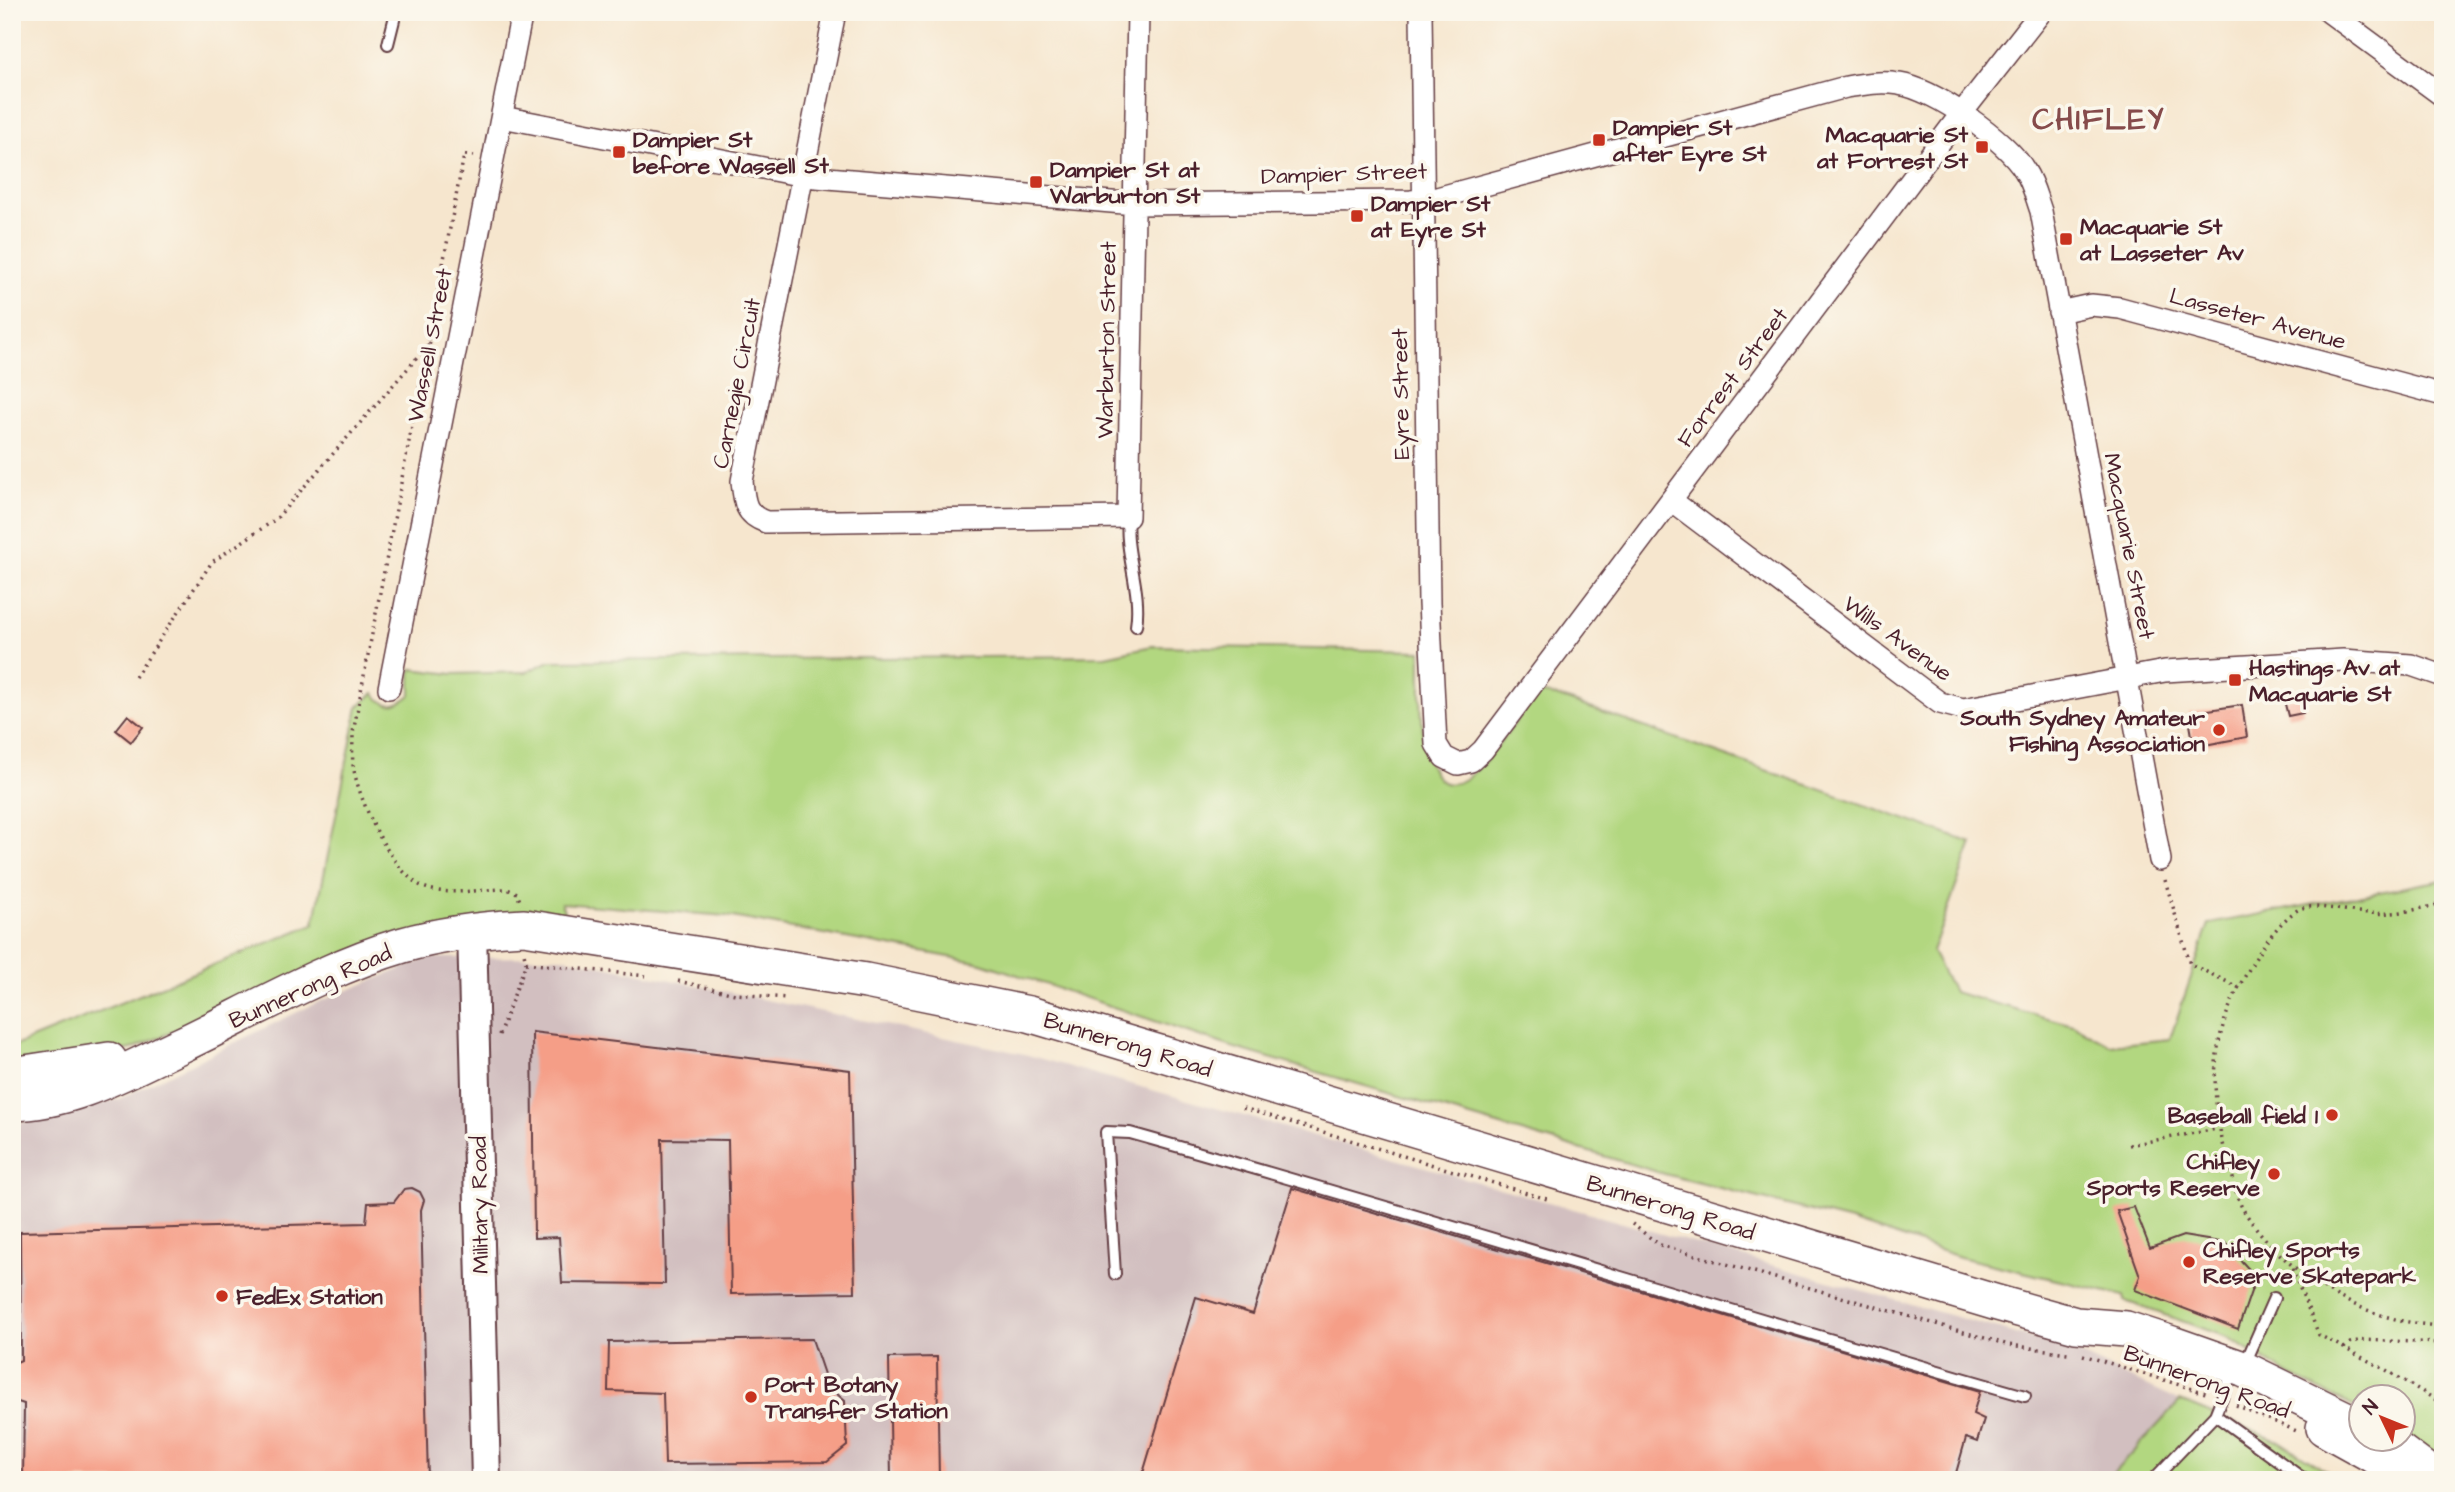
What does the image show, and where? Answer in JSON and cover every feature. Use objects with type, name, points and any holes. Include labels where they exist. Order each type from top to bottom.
[{"type":"main road","name":"Bunnerong Road","points":[[13,1096],[104,1083],[374,955],[472,930],[524,927],[866,981],[1028,1014],[2076,1325],[2120,1350],[2229,1387],[2346,1422]]},
{"type":"main road","name":"Bunnerong Road","points":[[2229,1387],[2360,1447],[2410,1480]]},
{"type":"main road","points":[[2403,1454],[2438,1480]]},
{"type":"street","name":"Wassell Street","points":[[389,688],[522,12]]},
{"type":"street","name":"Carnegie Circuit","points":[[835,12],[742,481],[745,505],[752,517],[766,522],[1128,517]]},
{"type":"street","name":"Warburton Street","points":[[1128,517],[1138,12]]},
{"type":"street","name":"Eyre Street","points":[[1421,12],[1429,603],[1436,744],[1444,757],[1458,765]]},
{"type":"street","name":"Forrest Street","points":[[1458,765],[1471,761],[1483,750],[1961,114],[2041,12]]},
{"type":"street","points":[[2329,12],[2443,96]]},
{"type":"street","name":"Dampier Street","points":[[502,117],[804,176],[1135,204],[1423,199],[1846,87],[1877,82],[1919,88],[1961,114]]},
{"type":"street","name":"Macquarie Street","points":[[1961,114],[2006,148],[2031,181],[2041,211],[2160,860]]},
{"type":"street","name":"Lasseter Avenue","points":[[2059,312],[2091,305],[2120,308],[2443,395]]},
{"type":"street","name":"Wills Avenue","points":[[1672,501],[1940,703],[1962,709],[2165,671],[2343,660],[2411,665],[2443,676]]},
{"type":"street","name":"Military Road","points":[[472,930],[486,1480]]},
{"type":"lane","points":[[388,44],[396,12]]},
{"type":"lane","name":"Warburton Street","points":[[1128,517],[1126,531],[1139,608],[1136,626]]},
{"type":"lane","points":[[1115,1274],[1106,1132],[1130,1133],[1290,1178],[1639,1284],[2025,1396]]},
{"type":"lane","points":[[2153,1480],[2229,1387],[2274,1298]]},
{"type":"lane","points":[[2229,1387],[2305,1480]]},
{"type":"path","points":[[493,160],[464,155],[353,733],[353,765],[361,798],[376,829],[411,879],[432,890],[507,889],[517,893],[524,927],[526,963],[650,976]]},
{"type":"path","points":[[135,677],[212,562],[276,519],[426,346],[463,309]]},
{"type":"path","points":[[2160,860],[2190,964],[2238,987]]},
{"type":"path","points":[[2443,904],[2391,913],[2304,908],[2296,912],[2268,942],[2238,987],[2225,1019],[2215,1072],[2217,1129],[2243,1210],[2291,1267],[2341,1300],[2422,1325],[2443,1326]]},
{"type":"path","points":[[676,980],[735,994],[800,999]]},
{"type":"path","points":[[1235,1106],[1555,1201]]},
{"type":"path","points":[[2129,1145],[2217,1129]]},
{"type":"path","points":[[1622,1221],[1635,1225],[1660,1245],[2009,1345],[2085,1355],[2229,1387],[2308,1436]]},
{"type":"path","points":[[2291,1267],[2317,1334],[2443,1404]]},
{"type":"path","points":[[2344,1348],[2361,1340],[2443,1343]]},
{"type":"shaded area","points":[[561,957],[1024,1054],[2066,1348],[2180,1401],[2107,1480],[12,1480],[12,1125],[119,1099],[316,1003],[429,958]]},
{"type":"green space","points":[[1152,646],[1421,651],[1423,737],[1428,759],[1436,776],[1448,784],[1465,779],[1483,763],[1537,693],[1556,696],[1972,843],[1932,952],[1953,992],[2073,1025],[2110,1045],[2170,1039],[2209,924],[2443,880],[2443,1462],[2416,1443],[2416,1384],[2346,1384],[2346,1403],[2286,1373],[2227,1337],[2125,1301],[2124,1296],[1960,1257],[1851,1221],[1668,1175],[1232,1047],[982,963],[727,916],[561,903],[565,914],[516,912],[245,1001],[132,1049],[52,1062],[12,1061],[12,1047],[314,924],[358,707],[374,693],[382,702],[391,705],[406,699],[411,695],[411,669],[453,674],[526,672],[550,661],[1105,656]]},
{"type":"green space","points":[[2180,1401],[2280,1442],[2342,1480],[2107,1480]]},
{"type":"building","points":[[2300,697],[2303,713],[2288,716],[2284,700]]},
{"type":"building","name":"South Sydney Amateur Fishing Association","points":[[2242,705],[2247,737],[2194,747],[2188,713]]},
{"type":"building","points":[[128,715],[143,727],[131,742],[116,730]]},
{"type":"building","points":[[532,1032],[850,1070],[855,1292],[731,1294],[728,1140],[662,1139],[665,1284],[562,1283],[559,1237],[534,1238]]},
{"type":"building","name":"FedEx Station","points":[[412,1188],[420,1192],[424,1200],[421,1210],[428,1480],[23,1480],[24,1404],[12,1400],[12,1364],[21,1360],[20,1232],[366,1223],[368,1203],[394,1202],[404,1189]]},
{"type":"building","points":[[1292,1188],[1980,1391],[1973,1414],[1984,1419],[1977,1442],[1966,1438],[1954,1480],[1141,1480],[1196,1297],[1253,1314]]},
{"type":"building","name":"Chifley Sports Reserve Skatepark","points":[[2134,1207],[2150,1248],[2183,1236],[2225,1243],[2256,1277],[2238,1329],[2135,1290],[2140,1276],[2117,1211]]},
{"type":"building","name":"Port Botany Transfer Station","points":[[812,1339],[828,1386],[845,1401],[847,1446],[827,1462],[665,1464],[663,1393],[608,1391],[609,1342]]},
{"type":"building","points":[[937,1357],[939,1480],[891,1480],[889,1358]]},
{"type":"place","name":"Dampier St after Eyre St","points":[[1599,140]]},
{"type":"place","name":"Macquarie St at Forrest St","points":[[1982,147]]},
{"type":"place","name":"Dampier St before Wassell St","points":[[619,152]]},
{"type":"place","name":"Dampier St at Warburton St","points":[[1036,182]]},
{"type":"place","name":"Dampier St at Eyre St","points":[[1357,216]]},
{"type":"place","name":"Macquarie St at Lasseter Av","points":[[2066,239]]},
{"type":"place","name":"Hastings Av at Macquarie St","points":[[2235,680]]},
{"type":"place","name":"South Sydney Amateur Fishing Association","points":[[2219,730]]},
{"type":"place","name":"Baseball field 1","points":[[2332,1115]]},
{"type":"place","name":"Chifley Sports Reserve","points":[[2274,1174]]},
{"type":"place","name":"Chifley Sports Reserve Skatepark","points":[[2189,1262]]},
{"type":"place","name":"FedEx Station","points":[[222,1296]]},
{"type":"place","name":"Port Botany Transfer Station","points":[[751,1397]]},
{"type":"district","name":"CHIFLEY","points":[[2099,119]]}]
